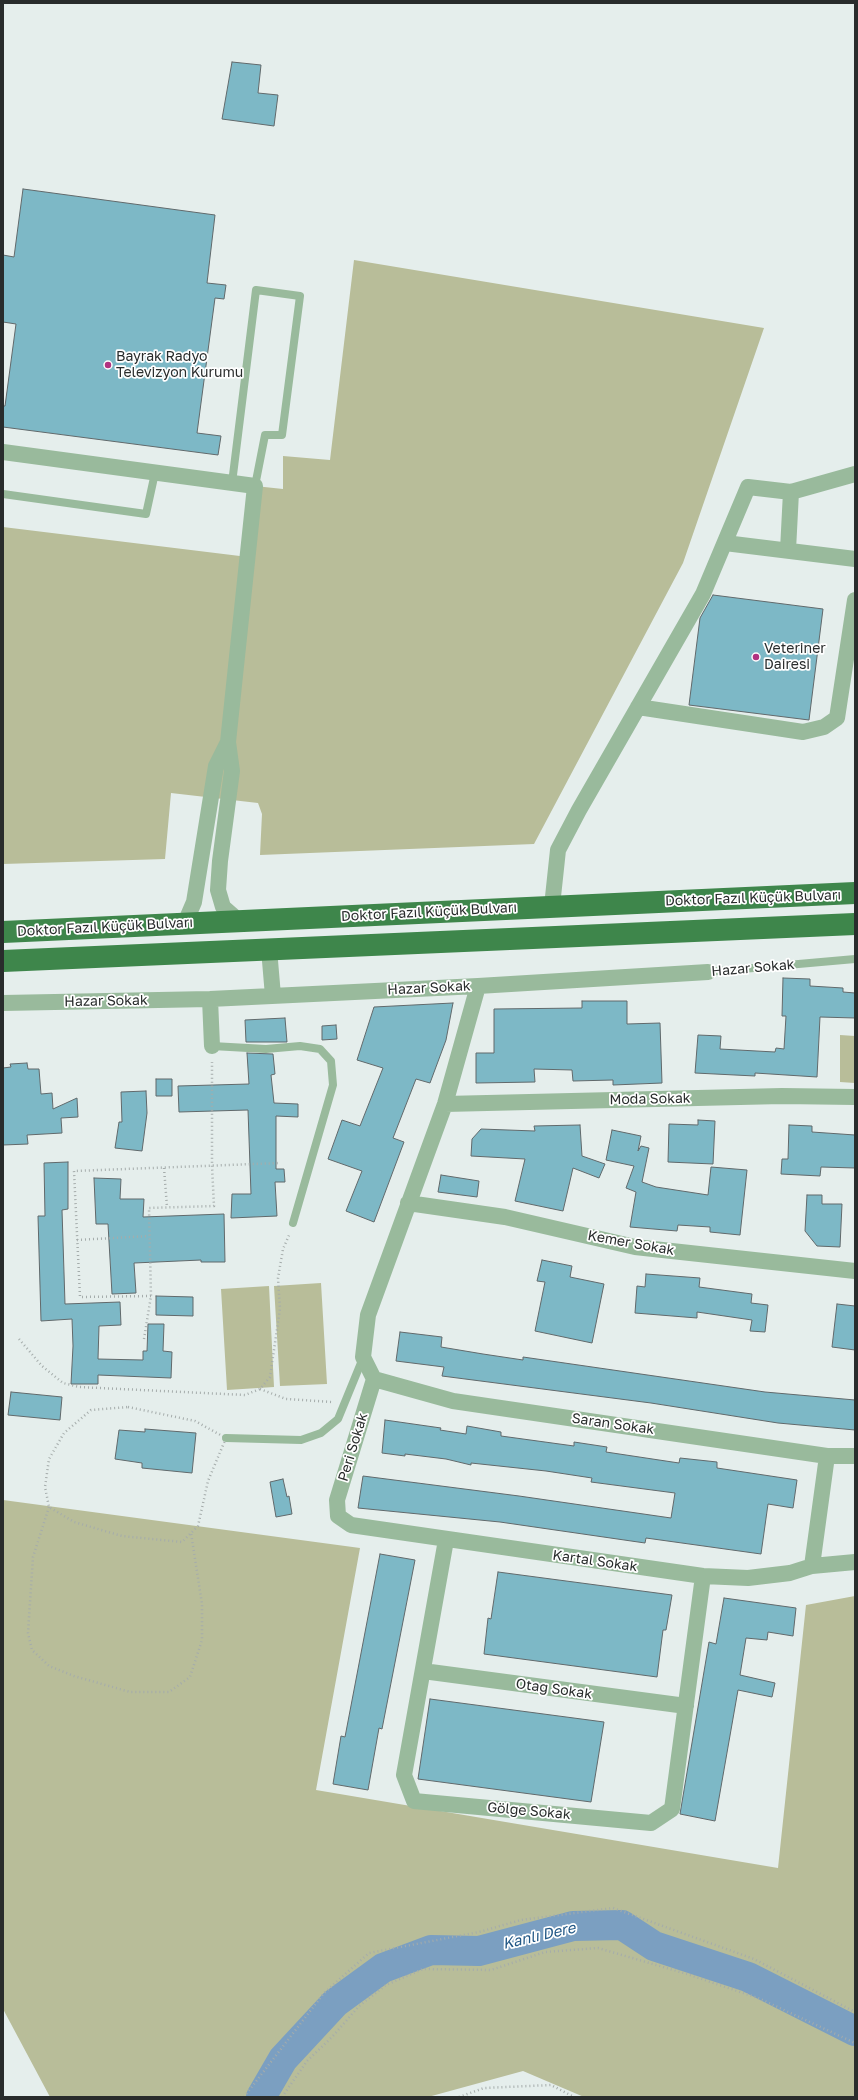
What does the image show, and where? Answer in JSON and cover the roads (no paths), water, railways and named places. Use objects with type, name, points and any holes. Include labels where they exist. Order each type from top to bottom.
[{"type":"highway","name":"Doktor Fazıl Küçük Bulvarı","points":[[3,932],[855,893]]},
{"type":"highway","name":"Doktor Fazıl Küçük Bulvarı","points":[[3,961],[855,924]]},
{"type":"street","points":[[3,452],[255,486],[228,742],[232,771],[220,860],[218,890],[223,907],[239,920]]},
{"type":"street","points":[[552,906],[558,850],[579,810],[703,594],[748,488],[791,492],[855,474]]},
{"type":"street","points":[[788,550],[791,492]]},
{"type":"street","points":[[725,543],[855,559]]},
{"type":"street","points":[[638,707],[803,732],[824,727],[837,718],[855,600]]},
{"type":"street","points":[[185,923],[194,902],[216,766],[228,742]]},
{"type":"street","points":[[268,949],[273,996]]},
{"type":"street","name":"Hazar Sokak","points":[[3,1002],[210,999],[478,986],[708,972]]},
{"type":"street","points":[[374,1379],[363,1357],[368,1315],[445,1104],[478,986]]},
{"type":"street","points":[[210,999],[212,1046]]},
{"type":"street","name":"Moda Sokak","points":[[445,1104],[782,1096],[855,1097]]},
{"type":"street","name":"Kemer Sokak","points":[[408,1203],[505,1217],[635,1247],[855,1271]]},
{"type":"street","name":"Saran Sokak","points":[[374,1379],[453,1400],[827,1456],[855,1456]]},
{"type":"street","name":"Peri Sokak","points":[[338,1516],[337,1500],[374,1379]]},
{"type":"street","points":[[812,1566],[827,1456]]},
{"type":"street","name":"Kartal Sokak","points":[[338,1516],[351,1525],[446,1540],[703,1576],[748,1578],[790,1573],[812,1566],[855,1562]]},
{"type":"street","name":"Gölge Sokak","points":[[446,1540],[404,1775],[414,1801],[651,1823],[672,1810],[703,1576]]},
{"type":"street","name":"Otağ Sokak","points":[[422,1671],[686,1706]]},
{"type":"lane","points":[[232,483],[256,290],[300,296],[282,435],[264,435],[255,486]]},
{"type":"lane","points":[[3,494],[146,514],[155,473]]},
{"type":"lane","name":"Hazar Sokak","points":[[708,972],[855,959]]},
{"type":"lane","points":[[212,1046],[266,1049],[300,1046],[320,1050],[331,1061],[333,1084],[293,1223]]},
{"type":"lane","points":[[226,1438],[301,1440],[321,1433],[338,1419],[363,1357]]},
{"type":"waterway","name":"Kanlı Dere","points":[[261,2097],[283,2059],[335,2003],[383,1968],[431,1950],[479,1951],[573,1926],[622,1925],[654,1946],[748,1977],[855,2031]]},
{"type":"place","name":"Bayrak Radyo Televizyon Kurumu","points":[[108,365]]},
{"type":"place","name":"Veteriner Dairesi","points":[[756,657]]}]
